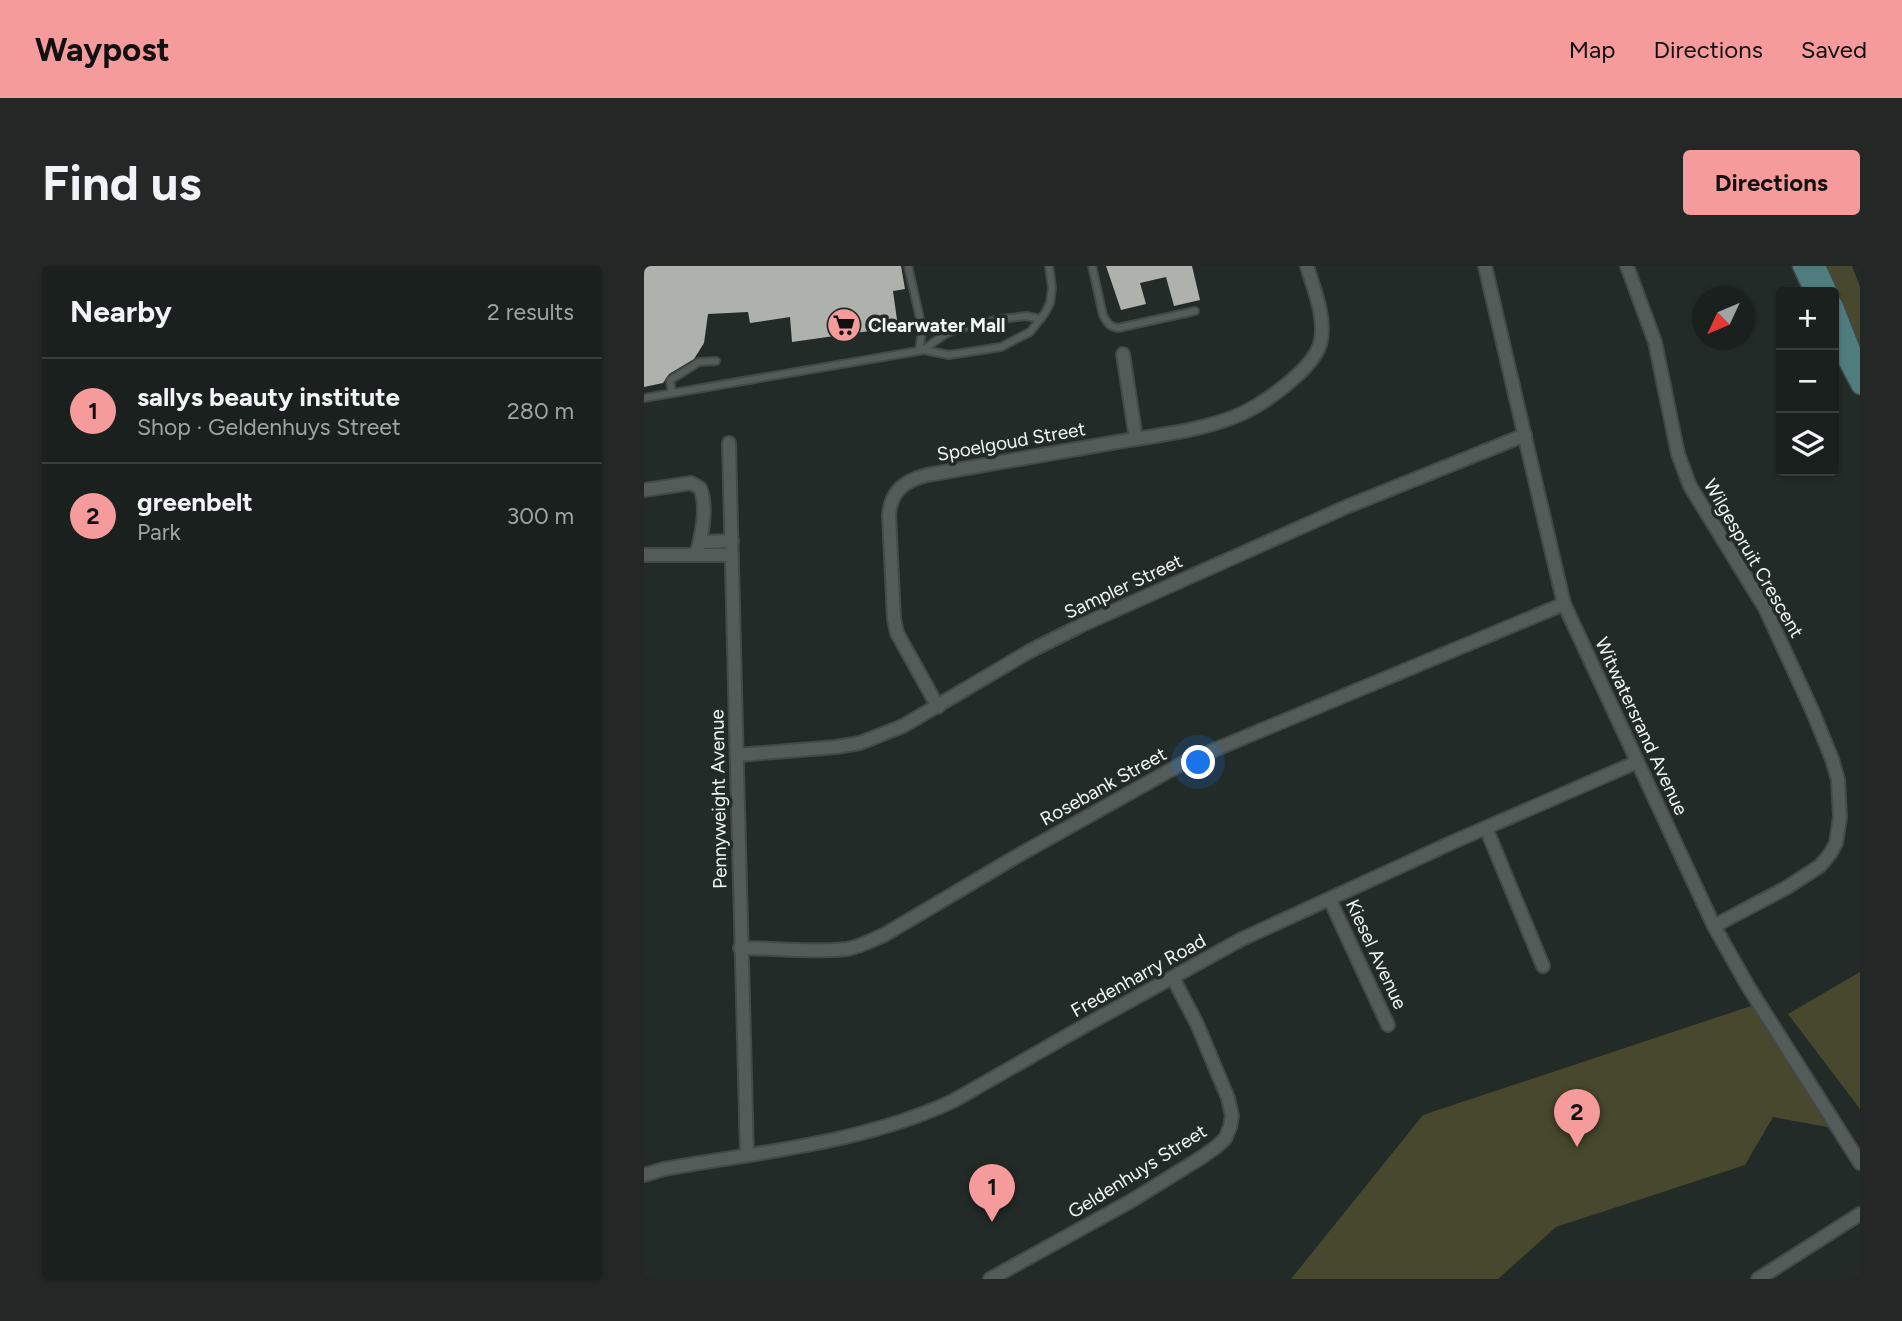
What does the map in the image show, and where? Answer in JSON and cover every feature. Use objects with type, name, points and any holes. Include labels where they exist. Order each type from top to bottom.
[{"type":"main road","points":[[1801,266],[1811,287]]},
{"type":"main road","points":[[1817,266],[1827,287]]},
{"type":"main road","points":[[1839,317],[1860,370]]},
{"type":"main road","points":[[1839,346],[1860,386]]},
{"type":"street","name":"Spoelgoud Street","points":[[938,707],[902,645],[894,619],[890,503],[897,492],[904,484],[927,475],[1189,431],[1258,405],[1298,375],[1320,346],[1322,331],[1317,299],[1307,266]]},
{"type":"street","name":"Witwatersrand Avenue","points":[[1485,266],[1564,604],[1714,926],[1749,988],[1860,1163]]},
{"type":"street","name":"Wilgespruit Crescent","points":[[1627,266],[1655,342],[1678,454],[1690,486],[1765,608],[1812,710],[1838,780],[1840,817],[1836,843],[1820,866],[1714,926]]},
{"type":"street","points":[[1122,354],[1136,439]]},
{"type":"street","name":"Sampler Street","points":[[738,755],[860,743],[903,726],[1030,651],[1082,625],[1346,507],[1525,435]]},
{"type":"street","name":"Pennyweight Avenue","points":[[729,443],[747,1154]]},
{"type":"street","points":[[644,489],[691,483],[700,488],[703,519],[698,548]]},
{"type":"street","points":[[644,555],[717,548],[732,541]]},
{"type":"street","points":[[717,548],[732,555]]},
{"type":"street","name":"Rosebank Street","points":[[740,948],[816,950],[849,948],[865,943],[884,935],[1008,861],[1183,763],[1564,604]]},
{"type":"street","name":"Fredenharry Road","points":[[644,1175],[664,1169],[815,1143],[876,1129],[931,1111],[1242,939],[1637,762]]},
{"type":"street","points":[[1486,828],[1543,966]]},
{"type":"street","name":"Kiesel Avenue","points":[[1330,900],[1388,1025]]},
{"type":"street","name":"Geldenhuys Street","points":[[990,1279],[1131,1201],[1202,1157],[1225,1139],[1232,1116],[1228,1098],[1173,978]]},
{"type":"street","points":[[1758,1279],[1860,1214]]},
{"type":"lane","points":[[908,266],[921,323],[921,350]]},
{"type":"lane","points":[[644,398],[921,350],[949,355],[1001,347],[1030,332],[1041,319],[1050,303],[1052,288],[1049,266]]},
{"type":"lane","points":[[1092,266],[1103,315],[1114,328],[1195,311]]},
{"type":"lane","points":[[921,350],[947,333],[959,329],[1000,319],[1026,316],[1041,319]]},
{"type":"lane","points":[[672,393],[672,379],[699,362],[716,361]]},
{"type":"green space","points":[[1825,266],[1852,266],[1860,287],[1860,346],[1839,298],[1839,287],[1834,287]]},
{"type":"green space","points":[[1860,972],[1860,1109],[1788,1014]]},
{"type":"green space","points":[[1760,1003],[1838,1129],[1773,1117],[1745,1165],[1556,1227],[1498,1279],[1291,1279],[1423,1115]]},
{"type":"building","name":"Clearwater Mall","points":[[644,266],[901,266],[905,289],[893,291],[898,327],[792,342],[790,317],[750,323],[748,312],[708,314],[704,343],[694,359],[669,374],[663,383],[644,387]]},
{"type":"building","points":[[1106,266],[1192,266],[1200,300],[1174,306],[1166,277],[1140,283],[1146,304],[1121,310]]},
{"type":"place","name":"Clearwater Mall","points":[[844,325]]},
{"type":"place","name":"greenbelt","points":[[1577,1147]]},
{"type":"place","name":"sallys beauty institute","points":[[992,1222]]}]
